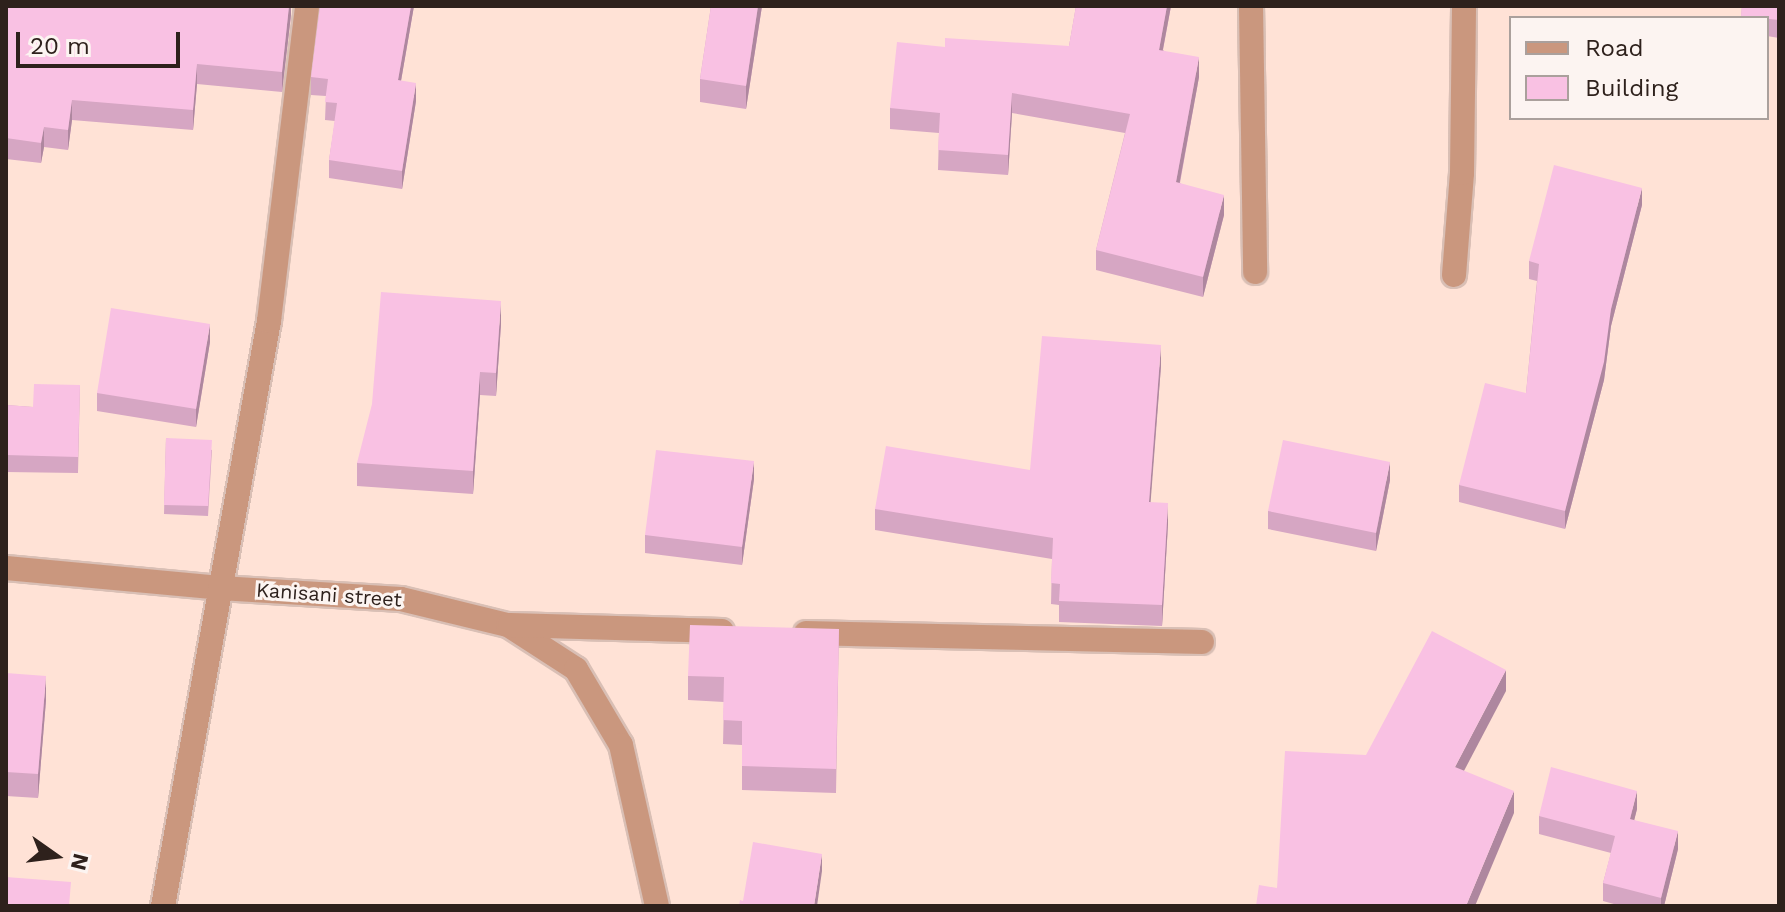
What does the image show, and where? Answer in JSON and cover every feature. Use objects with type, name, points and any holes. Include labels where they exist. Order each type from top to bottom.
[{"type":"street","points":[[163,906],[269,321],[307,6]]},
{"type":"street","points":[[1251,6],[1255,272]]},
{"type":"street","points":[[1454,275],[1462,173],[1464,6]]},
{"type":"street","name":"Kanisani street","points":[[6,568],[220,588],[401,599],[508,625],[576,669],[621,745],[657,906]]},
{"type":"street","points":[[508,625],[745,632]]},
{"type":"street","points":[[776,632],[1202,642]]},
{"type":"building","points":[[6,6],[289,6],[282,72],[197,64],[193,110],[72,100],[68,130],[44,127],[41,143],[6,138]]},
{"type":"building","points":[[320,6],[411,6],[398,80],[416,83],[402,171],[329,160],[337,103],[325,102],[328,79],[311,77]]},
{"type":"building","points":[[711,6],[758,6],[746,86],[700,79]]},
{"type":"building","points":[[1076,6],[1167,6],[1159,50],[1199,57],[1176,182],[1224,195],[1203,277],[1096,250],[1130,114],[1012,93],[1008,155],[938,150],[940,113],[890,108],[897,42],[945,47],[945,38],[1069,46]]},
{"type":"building","points":[[1742,6],[1779,6],[1779,20],[1769,19],[1769,16],[1741,16]]},
{"type":"building","points":[[1554,165],[1642,188],[1611,309],[1604,362],[1565,511],[1459,485],[1485,383],[1526,393],[1539,264],[1529,261]]},
{"type":"building","points":[[381,292],[501,301],[496,373],[480,372],[473,471],[357,463],[372,404]]},
{"type":"building","points":[[111,308],[210,324],[196,409],[97,393]]},
{"type":"building","points":[[1042,336],[1161,345],[1149,502],[1168,503],[1162,605],[1059,601],[1060,584],[1051,583],[1053,538],[875,509],[886,446],[1030,470]]},
{"type":"building","points":[[34,384],[80,385],[78,457],[6,455],[6,405],[33,407]]},
{"type":"building","points":[[166,438],[212,440],[208,506],[164,505]]},
{"type":"building","points":[[1283,440],[1390,462],[1376,533],[1268,511]]},
{"type":"building","points":[[656,450],[754,461],[742,547],[645,535]]},
{"type":"building","points":[[690,625],[839,629],[836,769],[742,766],[742,721],[723,720],[724,677],[688,676]]},
{"type":"building","points":[[1432,631],[1506,670],[1455,767],[1514,791],[1466,906],[1256,906],[1259,885],[1277,888],[1285,751],[1366,755]]},
{"type":"building","points":[[6,673],[46,676],[38,774],[6,772]]},
{"type":"building","points":[[1551,767],[1637,791],[1630,819],[1678,831],[1661,898],[1603,883],[1615,836],[1539,816]]},
{"type":"building","points":[[753,842],[822,854],[814,906],[739,906],[740,900],[743,901]]},
{"type":"building","points":[[6,877],[71,882],[69,906],[6,906]]}]
